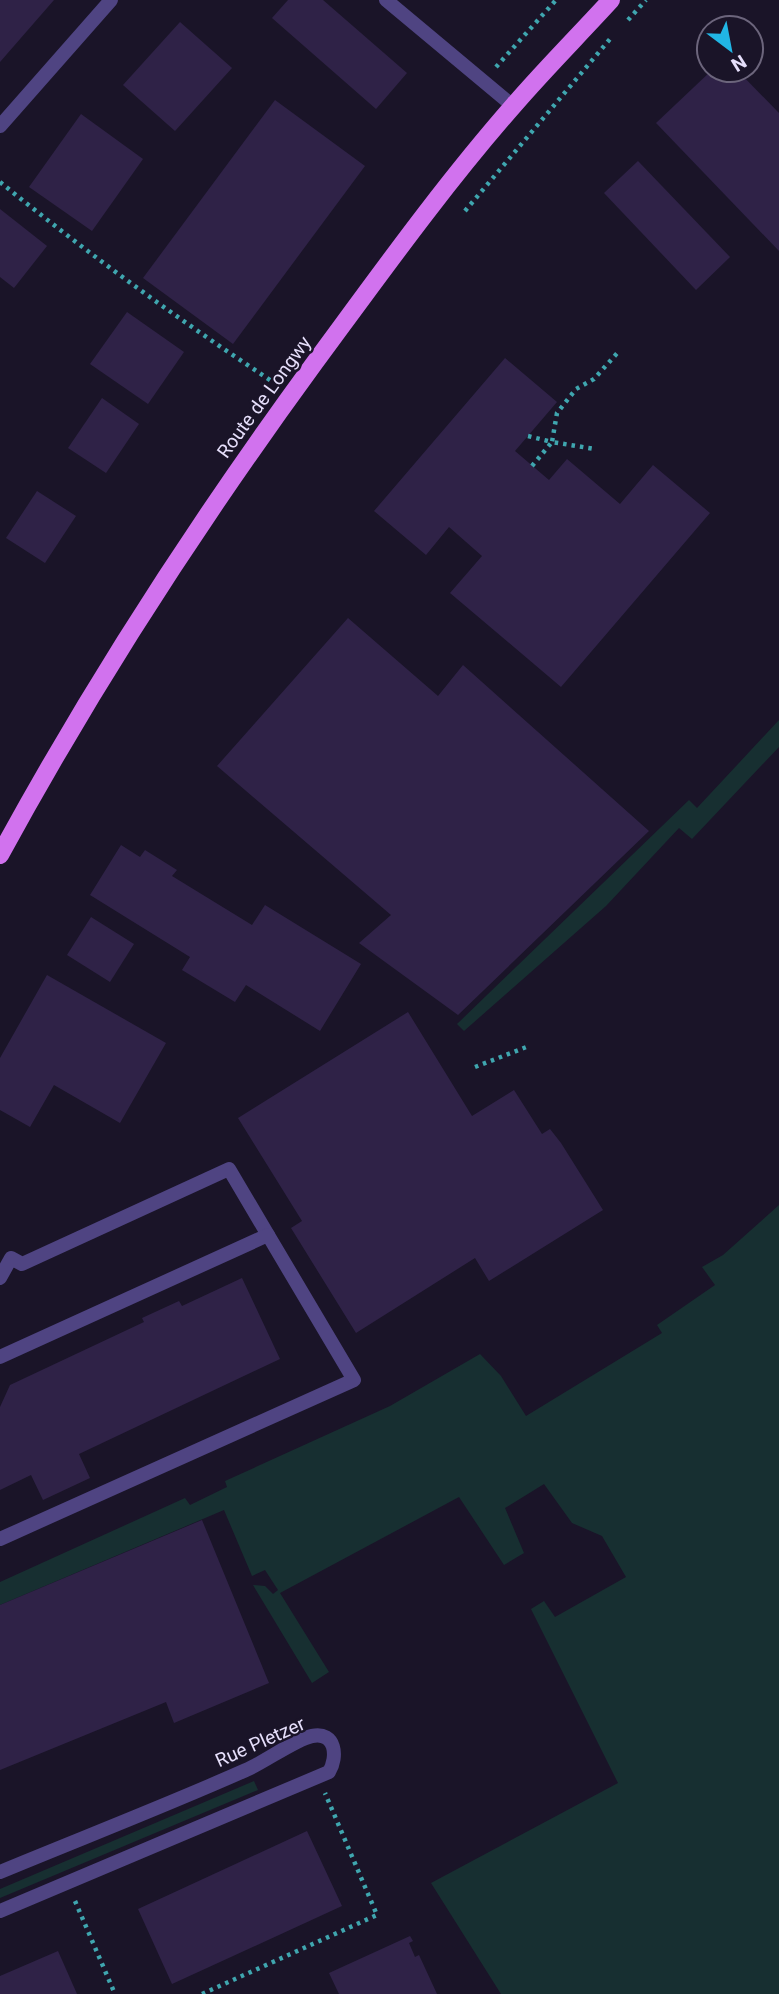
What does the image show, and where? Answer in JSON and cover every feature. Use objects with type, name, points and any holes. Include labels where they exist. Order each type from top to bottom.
[{"type":"main road","name":"Route de Longwy","points":[[0,855],[54,755],[240,465],[380,272],[513,106],[611,0]]},
{"type":"street","points":[[0,127],[111,0]]},
{"type":"street","points":[[386,0],[513,106]]},
{"type":"street","points":[[0,1278],[11,1258],[22,1264],[229,1169],[354,1380],[0,1539]]},
{"type":"street","points":[[0,1357],[268,1235]]},
{"type":"street","name":"Rue Pletzer","points":[[0,1872],[248,1769],[313,1735],[326,1738],[334,1748],[336,1760],[329,1772],[318,1777]]},
{"type":"street","points":[[0,1911],[262,1798],[318,1777]]},
{"type":"path","points":[[484,80],[556,0]]},
{"type":"path","points":[[621,27],[646,0]]},
{"type":"path","points":[[465,211],[579,73],[613,37]]},
{"type":"path","points":[[0,181],[43,217],[163,306],[292,394]]},
{"type":"path","points":[[532,466],[552,442],[557,413],[576,389],[594,379],[620,351]]},
{"type":"path","points":[[528,436],[595,449]]},
{"type":"path","points":[[475,1067],[529,1046]]},
{"type":"path","points":[[202,1994],[377,1915],[318,1777]]},
{"type":"path","points":[[67,1882],[115,1994]]},
{"type":"green space","points":[[779,720],[779,747],[692,839],[679,828],[606,906],[464,1031],[457,1024],[689,800],[697,808]]},
{"type":"green space","points":[[779,1205],[779,1994],[501,1994],[431,1883],[618,1783],[531,1609],[544,1601],[555,1617],[626,1577],[602,1536],[572,1523],[544,1484],[505,1508],[524,1553],[504,1565],[459,1497],[280,1593],[329,1672],[312,1683],[253,1585],[265,1586],[273,1594],[278,1590],[265,1570],[252,1576],[224,1510],[0,1605],[0,1582],[185,1498],[190,1505],[227,1487],[225,1481],[390,1406],[480,1354],[501,1376],[526,1416],[662,1333],[657,1325],[715,1285],[702,1267],[723,1255]]},
{"type":"green space","points":[[254,1781],[258,1790],[0,1898],[0,1889]]},
{"type":"building","points":[[0,0],[54,0],[0,62]]},
{"type":"building","points":[[288,0],[323,0],[407,73],[376,109],[272,18]]},
{"type":"building","points":[[180,22],[232,68],[175,131],[123,85]]},
{"type":"building","points":[[697,84],[751,84],[779,113],[779,251],[656,123]]},
{"type":"building","points":[[275,100],[365,166],[233,344],[143,278]]},
{"type":"building","points":[[81,114],[143,159],[92,231],[29,187]]},
{"type":"building","points":[[638,161],[730,257],[696,290],[604,193]]},
{"type":"building","points":[[0,209],[47,246],[14,288],[0,277]]},
{"type":"building","points":[[127,312],[184,352],[148,404],[90,364]]},
{"type":"building","points":[[505,358],[557,402],[515,451],[549,480],[567,459],[620,504],[653,465],[710,513],[561,687],[450,593],[482,556],[449,527],[426,555],[374,511]]},
{"type":"building","points":[[102,398],[139,424],[106,473],[68,448]]},
{"type":"building","points":[[37,491],[76,516],[45,563],[6,538]]},
{"type":"building","points":[[348,618],[438,696],[463,665],[649,831],[458,1015],[359,943],[391,915],[217,766]]},
{"type":"building","points":[[121,845],[140,857],[145,850],[177,870],[172,876],[252,925],[265,905],[361,964],[320,1031],[246,985],[235,1002],[182,970],[190,957],[90,895]]},
{"type":"building","points":[[91,917],[134,944],[110,982],[67,955]]},
{"type":"building","points":[[47,975],[166,1043],[120,1123],[54,1085],[30,1127],[0,1110],[0,1058]]},
{"type":"building","points":[[408,1012],[472,1116],[514,1090],[542,1134],[550,1129],[561,1143],[603,1210],[489,1281],[475,1258],[356,1333],[291,1228],[302,1221],[238,1118]]},
{"type":"building","points":[[242,1278],[280,1359],[79,1454],[90,1478],[43,1500],[31,1475],[0,1490],[0,1407],[10,1385],[144,1322],[142,1318],[179,1301],[182,1306]]},
{"type":"building","points":[[202,1520],[269,1683],[174,1723],[166,1702],[0,1770],[0,1605]]},
{"type":"building","points":[[307,1831],[342,1906],[172,1984],[138,1909]]},
{"type":"building","points":[[410,1936],[413,1941],[409,1943],[415,1957],[419,1955],[437,1994],[339,1994],[329,1973]]},
{"type":"building","points":[[58,1951],[77,1994],[0,1994],[0,1976]]}]
